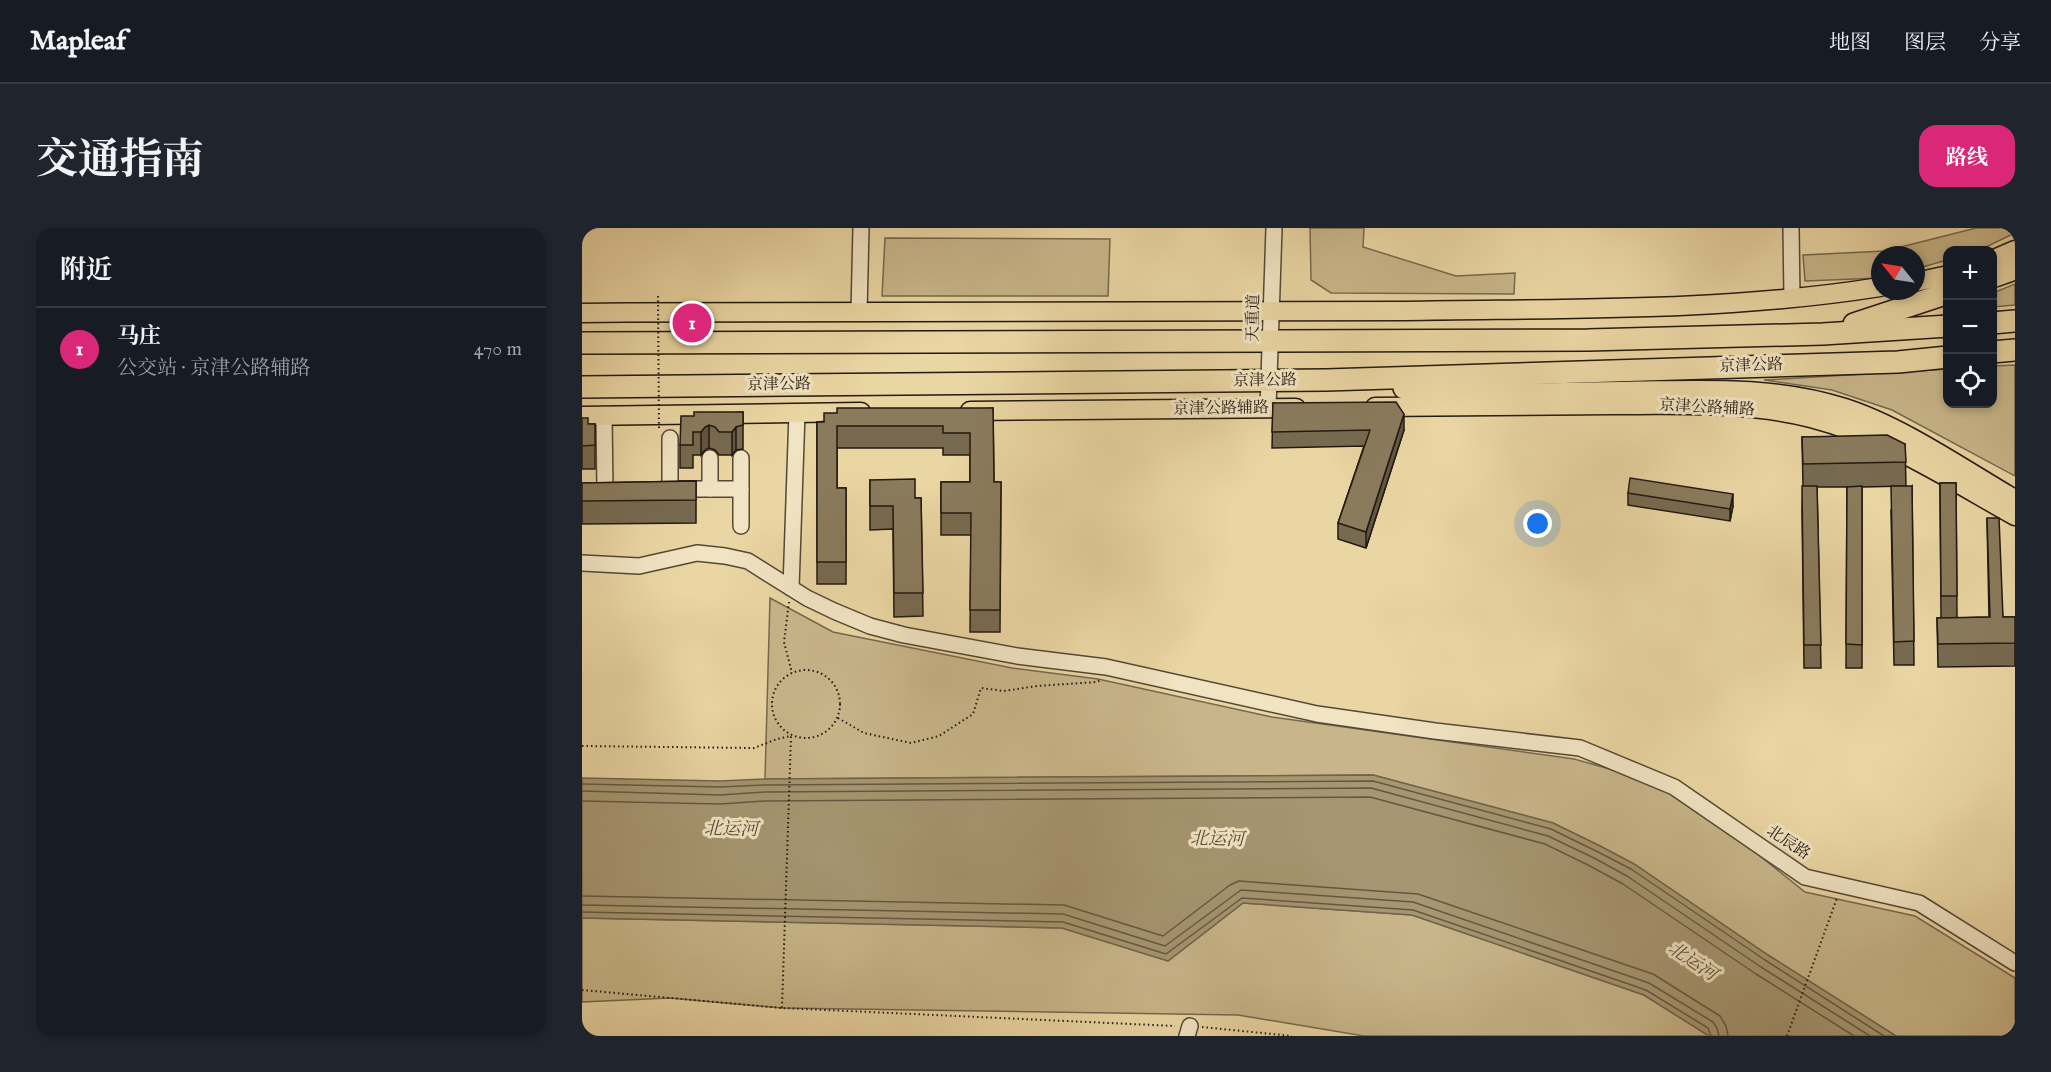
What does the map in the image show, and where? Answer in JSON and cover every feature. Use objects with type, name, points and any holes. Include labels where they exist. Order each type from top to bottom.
[{"type":"highway","points":[[1997,275],[2015,269]]},
{"type":"highway","points":[[1823,334],[1943,294]]},
{"type":"highway","points":[[1997,323],[2015,321]]},
{"type":"highway","name":"京津公路","points":[[582,343],[1588,340],[1823,334],[1943,326]]},
{"type":"highway","points":[[1997,352],[2015,350]]},
{"type":"highway","name":"京津公路","points":[[582,387],[1326,380],[1886,362],[1943,357]]},
{"type":"highway","points":[[1326,380],[1441,392],[1514,395],[1719,391],[1794,396],[1844,409],[1891,429],[2015,501]]},
{"type":"main road","points":[[1997,258],[2015,250]]},
{"type":"main road","points":[[1925,280],[1943,276]]},
{"type":"main road","points":[[582,313],[1271,312],[1681,307],[1838,294],[1871,288]]},
{"type":"main road","name":"京津公路辅路","points":[[1362,407],[1682,405],[1786,412],[1871,438],[2015,516]]},
{"type":"main road","name":"京津公路辅路","points":[[950,411],[1315,408]]},
{"type":"main road","points":[[582,416],[879,412]]},
{"type":"street","points":[[859,312],[861,228]]},
{"type":"street","name":"天重道","points":[[1268,408],[1274,228]]},
{"type":"street","points":[[1791,228],[1792,298]]},
{"type":"street","points":[[791,588],[797,413]]},
{"type":"street","points":[[604,416],[605,491]]},
{"type":"street","points":[[664,434],[665,490],[741,489]]},
{"type":"street","points":[[710,458],[710,489]]},
{"type":"street","points":[[741,458],[741,526]]},
{"type":"street","name":"北辰路","points":[[582,563],[639,566],[697,553],[725,556],[748,561],[834,611],[870,626],[904,635],[1017,656],[1120,670],[1317,714],[1435,731],[1580,747],[1674,787],[1805,877],[1919,903],[2015,963]]},
{"type":"path","points":[[658,296],[664,434]]},
{"type":"path","points":[[791,588],[784,642],[792,672]]},
{"type":"path","points":[[838,718],[864,733],[911,742],[939,736],[973,714],[981,688],[1005,691],[1037,686],[1097,682],[1120,670]]},
{"type":"path","points":[[814,671],[825,675],[839,692],[841,704],[838,718],[834,726],[825,734],[802,739],[791,736],[775,720],[772,698],[776,688],[792,672],[814,671]]},
{"type":"path","points":[[582,746],[754,748],[791,736]]},
{"type":"path","points":[[782,1008],[791,736]]},
{"type":"path","points":[[1787,1036],[1842,885]]},
{"type":"path","points":[[582,990],[782,1008],[1292,1036]]},
{"type":"shaded area","points":[[1310,228],[1364,228],[1363,247],[1456,276],[1515,273],[1514,294],[1331,293],[1311,280]]},
{"type":"shaded area","points":[[1976,228],[2015,228],[2015,233],[1988,246],[1943,246],[1943,261],[1925,266],[1925,246],[1905,246]]},
{"type":"shaded area","points":[[885,238],[1110,239],[1108,296],[882,296]]},
{"type":"shaded area","points":[[1871,252],[1871,278],[1805,281],[1803,255]]},
{"type":"shaded area","points":[[2015,284],[2015,305],[1997,307],[1997,291]]},
{"type":"shaded area","points":[[2015,365],[2015,476],[1892,410],[1832,390],[1764,380],[1943,369],[1943,408],[1997,408],[1997,366]]},
{"type":"shaded area","points":[[770,598],[833,632],[1012,668],[1098,679],[1272,717],[1574,759],[1674,787],[1805,892],[1915,916],[2015,978],[2015,1036],[1896,1036],[1768,955],[1634,864],[1600,846],[1553,823],[1373,775],[765,779]]},
{"type":"shaded area","points":[[1243,903],[1412,915],[1644,995],[1709,1036],[1364,1036],[1238,1015],[782,1008],[670,998],[582,1002],[582,918],[1062,928],[1168,961]]},
{"type":"water","name":"北运河","points":[[1373,775],[1553,823],[1600,846],[1634,864],[1768,955],[1896,1036],[1709,1036],[1644,995],[1412,915],[1243,903],[1168,961],[1062,928],[582,918],[582,778],[720,781]]},
{"type":"building","points":[[1396,402],[1404,414],[1366,532],[1338,523],[1370,430],[1272,432],[1273,403]]},
{"type":"building","points":[[837,408],[993,408],[994,482],[1001,482],[1000,610],[970,610],[971,513],[941,513],[941,482],[970,482],[970,433],[943,433],[943,426],[837,426],[837,488],[846,488],[846,562],[817,562],[817,422],[824,422],[824,413],[837,413]]},
{"type":"building","points":[[694,412],[743,412],[743,425],[736,427],[732,432],[719,432],[715,427],[709,425],[701,432],[693,432],[693,445],[680,445],[681,416],[694,416]]},
{"type":"building","points":[[582,418],[588,418],[588,424],[595,424],[595,445],[582,446]]},
{"type":"building","points":[[1887,435],[1905,444],[1906,462],[1803,464],[1802,437]]},
{"type":"building","points":[[1630,478],[1733,494],[1730,509],[1628,493]]},
{"type":"building","points":[[915,479],[915,498],[921,498],[923,593],[894,593],[893,506],[870,506],[870,480]]},
{"type":"building","points":[[696,481],[696,500],[582,501],[582,483]]},
{"type":"building","points":[[1940,483],[1956,483],[1957,596],[1941,596]]},
{"type":"building","points":[[1802,486],[1817,486],[1821,645],[1804,645]]},
{"type":"building","points":[[1862,486],[1862,645],[1846,644],[1847,487]]},
{"type":"building","points":[[1891,486],[1912,486],[1914,641],[1894,642]]},
{"type":"building","points":[[1987,518],[1999,518],[2003,617],[2015,617],[2015,643],[1938,644],[1937,618],[1990,617]]},
{"type":"place","name":"马庄","points":[[692,323]]}]
